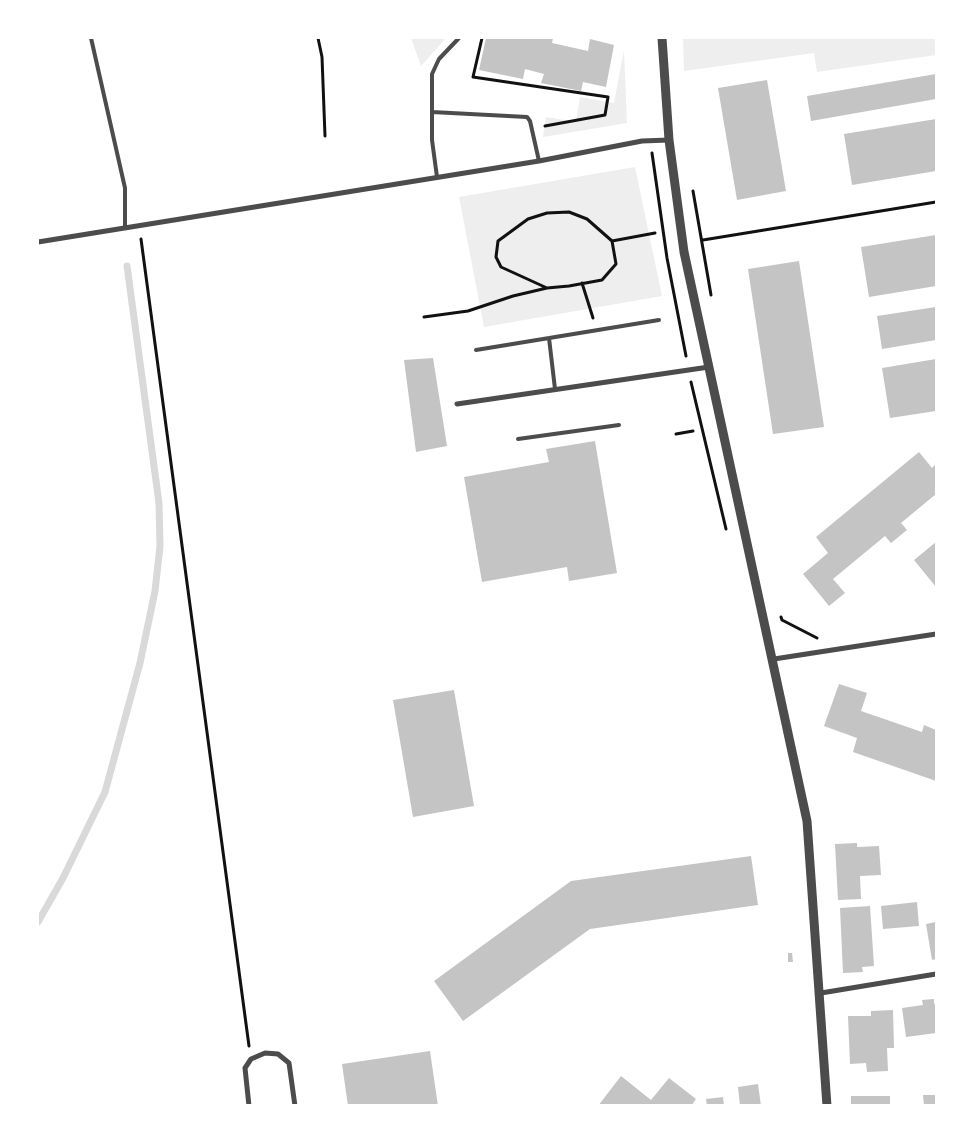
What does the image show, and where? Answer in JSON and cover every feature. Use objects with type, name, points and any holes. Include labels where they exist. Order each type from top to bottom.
[{"type":"street","points":[[662,38],[669,140],[683,243],[708,367],[774,659],[808,828],[821,993],[827,1106]]},
{"type":"street","points":[[38,242],[539,161],[642,141],[669,140]]},
{"type":"street","points":[[457,404],[708,367]]},
{"type":"street","points":[[774,659],[936,634]]},
{"type":"street","points":[[821,993],[936,974]]},
{"type":"street","points":[[249,1106],[244,1075],[245,1068],[251,1059],[265,1053],[278,1054],[289,1063],[295,1106]]},
{"type":"lane","points":[[91,38],[125,188],[125,228]]},
{"type":"lane","points":[[437,177],[432,140],[432,74],[435,66],[459,38]]},
{"type":"lane","points":[[432,112],[521,115],[527,117],[532,128],[539,161]]},
{"type":"lane","points":[[476,350],[659,320]]},
{"type":"lane","points":[[548,338],[555,389]]},
{"type":"lane","points":[[518,439],[619,425]]},
{"type":"path","points":[[318,38],[322,57],[325,136]]},
{"type":"path","points":[[482,38],[473,77],[608,97],[605,115],[532,128]]},
{"type":"path","points":[[693,186],[712,301]]},
{"type":"path","points":[[683,243],[936,202]]},
{"type":"path","points":[[424,317],[468,311],[513,296],[548,288],[602,280],[616,264],[612,241],[587,219],[569,212],[548,213],[528,219],[498,241],[496,258],[502,268],[548,288]]},
{"type":"path","points":[[139,226],[251,1059]]},
{"type":"path","points":[[612,241],[655,233]]},
{"type":"path","points":[[582,283],[597,330]]},
{"type":"path","points":[[694,397],[727,535]]},
{"type":"path","points":[[676,434],[692,431]]},
{"type":"path","points":[[780,611],[782,620],[815,638],[824,637]]},
{"type":"shaded area","points":[[411,38],[446,38],[421,66]]},
{"type":"shaded area","points":[[683,38],[936,38],[936,55],[817,72],[814,53],[684,71]]},
{"type":"shaded area","points":[[624,50],[627,123],[543,137],[546,117],[576,122],[580,97],[614,103]]},
{"type":"shaded area","points":[[635,167],[662,296],[484,327],[459,197]]},
{"type":"building","points":[[486,38],[553,38],[552,43],[588,51],[590,39],[614,45],[606,87],[583,82],[581,91],[541,83],[544,74],[525,69],[523,79],[479,70]]},
{"type":"building","points":[[936,74],[936,99],[811,121],[807,96]]},
{"type":"building","points":[[767,80],[786,191],[737,200],[718,88]]},
{"type":"building","points":[[936,119],[936,171],[852,185],[844,134]]},
{"type":"building","points":[[936,235],[936,286],[869,297],[861,247]]},
{"type":"building","points":[[799,261],[824,427],[773,434],[748,269]]},
{"type":"building","points":[[936,307],[936,340],[882,349],[877,316]]},
{"type":"building","points":[[433,358],[447,446],[416,452],[404,360]]},
{"type":"building","points":[[936,359],[936,411],[890,418],[882,368]]},
{"type":"building","points":[[595,441],[617,573],[569,581],[567,567],[482,582],[464,477],[549,462],[546,449]]},
{"type":"building","points":[[919,452],[932,468],[936,464],[936,494],[901,523],[907,530],[891,543],[885,536],[833,579],[845,593],[829,606],[803,574],[828,553],[816,537]]},
{"type":"building","points":[[936,542],[936,587],[914,560]]},
{"type":"building","points":[[839,684],[867,693],[861,711],[922,732],[924,725],[936,730],[936,781],[853,752],[857,738],[824,726]]},
{"type":"building","points":[[454,690],[474,806],[413,817],[393,700]]},
{"type":"building","points":[[857,843],[857,847],[879,846],[881,875],[860,876],[861,899],[838,900],[835,844]]},
{"type":"building","points":[[751,856],[758,905],[590,929],[463,1021],[434,981],[571,881]]},
{"type":"building","points":[[917,902],[919,926],[883,929],[881,906]]},
{"type":"building","points":[[870,906],[874,966],[862,967],[863,972],[843,973],[840,908]]},
{"type":"building","points":[[936,922],[936,959],[932,960],[926,924]]},
{"type":"building","points":[[788,953],[792,953],[793,962],[788,962]]},
{"type":"building","points":[[934,999],[934,1004],[936,1003],[936,1033],[906,1037],[902,1008],[923,1005],[922,1000]]},
{"type":"building","points":[[893,1010],[894,1048],[887,1048],[888,1071],[867,1072],[866,1063],[850,1064],[848,1016],[871,1016],[871,1011]]},
{"type":"building","points":[[430,1051],[438,1106],[348,1106],[342,1064]]},
{"type":"building","points":[[621,1076],[651,1100],[669,1078],[696,1099],[691,1106],[598,1106]]},
{"type":"building","points":[[758,1084],[761,1106],[740,1106],[738,1087]]},
{"type":"building","points":[[923,1095],[936,1095],[936,1106],[924,1106]]},
{"type":"building","points":[[851,1096],[890,1096],[890,1106],[851,1106]]},
{"type":"building","points":[[723,1097],[724,1106],[707,1106],[706,1099]]},
{"type":"waterway","points":[[38,922],[63,878],[105,792],[140,663],[155,591],[160,546],[159,503],[127,266]]}]
